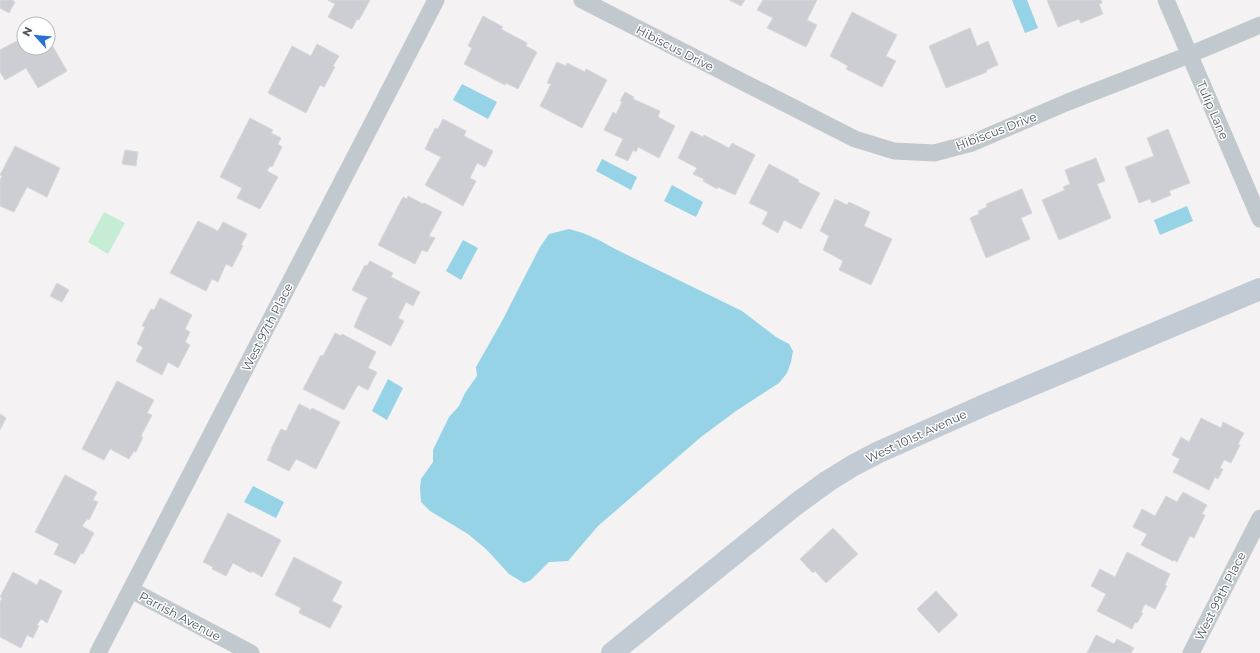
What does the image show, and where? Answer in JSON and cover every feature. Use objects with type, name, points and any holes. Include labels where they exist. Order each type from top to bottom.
[{"type":"street","name":"West 97th Place","points":[[98,653],[436,0]]},
{"type":"street","name":"Hibiscus Drive","points":[[582,0],[855,139],[894,151],[934,153],[972,143],[1068,102],[1189,55],[1260,25]]},
{"type":"street","name":"Tulip Lane","points":[[1166,0],[1260,219]]},
{"type":"street","name":"West 101st Avenue","points":[[612,653],[796,505],[828,481],[854,465],[879,452],[987,404],[1260,289]]},
{"type":"street","name":"West 99th Place","points":[[1191,653],[1260,518]]},
{"type":"street","name":"Parrish Avenue","points":[[131,590],[251,653]]},
{"type":"green space","points":[[104,212],[125,223],[108,254],[88,242]]},
{"type":"water","points":[[1012,0],[1027,0],[1038,28],[1025,33]]},
{"type":"water","points":[[462,84],[497,102],[488,119],[453,100]]},
{"type":"water","points":[[602,159],[637,177],[631,190],[596,171]]},
{"type":"water","points":[[672,185],[703,202],[696,217],[664,201]]},
{"type":"water","points":[[1187,206],[1193,221],[1160,235],[1154,220]]},
{"type":"water","points":[[569,229],[598,240],[742,311],[776,337],[789,344],[793,351],[787,373],[779,383],[736,411],[701,437],[598,526],[568,561],[549,562],[531,580],[524,583],[509,574],[486,549],[468,534],[430,511],[421,502],[421,479],[433,462],[433,450],[449,417],[459,406],[465,393],[477,376],[476,367],[501,323],[540,247],[549,234]]},
{"type":"water","points":[[463,240],[478,248],[461,280],[446,271]]},
{"type":"water","points":[[388,379],[403,388],[387,420],[372,411]]},
{"type":"water","points":[[253,486],[284,502],[276,518],[244,502]]},
{"type":"building","points":[[0,0],[12,0],[15,2],[9,13],[0,8]]},
{"type":"building","points":[[328,0],[370,0],[359,20],[357,19],[352,29],[328,17],[335,4]]},
{"type":"building","points":[[729,0],[745,0],[741,6]]},
{"type":"building","points":[[763,0],[817,0],[807,20],[817,25],[806,47],[767,28],[773,18],[757,10]]},
{"type":"building","points":[[1047,0],[1101,0],[1102,3],[1099,4],[1103,14],[1081,23],[1079,19],[1058,27]]},
{"type":"building","points":[[852,12],[897,35],[886,56],[896,61],[882,87],[846,69],[848,66],[830,56]]},
{"type":"building","points":[[483,16],[503,27],[501,29],[527,43],[526,46],[537,52],[518,89],[506,83],[505,85],[464,64],[472,48],[468,46]]},
{"type":"building","points":[[970,28],[977,46],[988,41],[998,65],[986,70],[987,72],[946,88],[929,46]]},
{"type":"building","points":[[16,41],[16,56],[56,56],[56,52],[67,71],[38,88],[26,68],[5,80],[0,72],[0,50]]},
{"type":"building","points":[[317,44],[339,56],[324,87],[320,85],[306,113],[268,93],[292,46],[311,56]]},
{"type":"building","points":[[557,62],[566,66],[567,63],[585,72],[586,69],[607,80],[582,128],[540,106],[551,84],[547,83]]},
{"type":"building","points":[[625,92],[634,97],[633,99],[660,111],[658,117],[675,126],[659,158],[638,147],[636,152],[633,150],[628,161],[615,155],[623,139],[604,130],[613,112],[616,114],[622,102],[620,101]]},
{"type":"building","points":[[250,118],[273,130],[271,133],[281,138],[278,144],[282,147],[272,167],[270,166],[267,171],[278,177],[260,209],[237,198],[242,188],[220,177]]},
{"type":"building","points":[[443,119],[466,131],[464,136],[493,151],[485,167],[477,163],[470,178],[476,181],[463,206],[425,185],[441,157],[425,149],[435,128],[438,129]]},
{"type":"building","points":[[1168,129],[1190,183],[1169,191],[1171,195],[1152,203],[1150,199],[1139,203],[1125,167],[1154,156],[1147,138]]},
{"type":"building","points":[[691,131],[703,137],[704,135],[729,148],[732,143],[755,155],[735,195],[718,187],[717,189],[703,181],[704,179],[693,174],[697,168],[678,158]]},
{"type":"building","points":[[15,146],[60,168],[47,197],[27,187],[14,212],[0,206],[0,180],[2,176],[0,175]]},
{"type":"building","points":[[125,150],[138,152],[136,166],[122,164]]},
{"type":"building","points":[[1096,158],[1105,181],[1097,184],[1111,218],[1059,240],[1042,200],[1065,190],[1063,187],[1070,184],[1065,170]]},
{"type":"building","points":[[769,164],[799,180],[798,182],[820,193],[801,229],[784,220],[778,233],[762,224],[768,212],[749,203]]},
{"type":"building","points":[[1022,189],[1032,213],[1021,218],[1030,239],[986,258],[970,218],[979,214],[978,211],[987,207],[986,204]]},
{"type":"building","points":[[408,196],[442,212],[429,236],[435,238],[427,252],[422,250],[415,264],[378,245],[403,197],[407,199]]},
{"type":"building","points":[[835,199],[847,205],[849,202],[870,212],[864,226],[892,239],[871,285],[839,270],[843,261],[823,250],[829,236],[820,231]]},
{"type":"building","points":[[198,221],[218,231],[223,222],[247,234],[241,245],[243,246],[232,267],[226,264],[218,282],[212,279],[206,291],[170,273]]},
{"type":"building","points":[[370,261],[393,273],[391,277],[420,292],[413,306],[406,302],[398,318],[404,321],[391,346],[354,327],[368,298],[352,290],[365,265],[367,266]]},
{"type":"building","points":[[57,283],[69,290],[62,302],[50,296]]},
{"type":"building","points":[[160,298],[192,315],[185,329],[190,332],[185,342],[190,345],[178,368],[168,362],[162,375],[136,361],[143,347],[137,344],[145,327],[142,326],[151,309],[154,310]]},
{"type":"building","points":[[335,333],[341,336],[342,334],[376,352],[368,368],[377,372],[368,390],[358,385],[344,410],[303,389],[321,355],[323,356]]},
{"type":"building","points":[[117,381],[154,400],[147,413],[152,415],[141,436],[143,437],[136,452],[134,451],[129,459],[110,449],[104,460],[82,449]]},
{"type":"building","points":[[299,404],[311,410],[312,408],[340,422],[316,469],[296,459],[289,471],[267,460],[281,429],[286,431]]},
{"type":"building","points":[[0,414],[6,418],[0,430]]},
{"type":"building","points":[[1201,418],[1221,428],[1223,422],[1244,433],[1231,463],[1224,460],[1220,468],[1223,469],[1218,479],[1215,477],[1209,490],[1173,472],[1180,459],[1172,455],[1181,437],[1189,442]]},
{"type":"building","points":[[65,475],[97,492],[93,500],[98,502],[89,520],[87,519],[82,526],[94,533],[83,554],[81,553],[75,564],[54,554],[59,544],[35,532]]},
{"type":"building","points":[[1183,492],[1207,505],[1202,514],[1205,515],[1194,538],[1190,536],[1177,562],[1141,545],[1147,534],[1133,527],[1142,509],[1155,516],[1166,496],[1177,502]]},
{"type":"building","points":[[228,513],[281,540],[262,577],[233,563],[226,576],[212,569],[213,567],[203,562]]},
{"type":"building","points":[[833,528],[858,554],[826,583],[815,571],[813,573],[800,559]]},
{"type":"building","points":[[1127,552],[1170,574],[1165,585],[1167,586],[1155,609],[1145,604],[1141,612],[1143,613],[1137,623],[1135,622],[1132,629],[1097,611],[1106,594],[1091,586],[1100,569],[1115,577]]},
{"type":"building","points":[[294,557],[342,582],[332,601],[342,606],[330,628],[299,613],[301,608],[275,595]]},
{"type":"building","points":[[13,572],[37,585],[40,579],[62,591],[47,623],[41,619],[37,625],[39,626],[33,638],[27,635],[21,648],[0,637],[0,602],[2,598],[0,597]]},
{"type":"building","points":[[936,591],[958,615],[939,633],[917,609]]},
{"type":"building","points":[[1096,635],[1114,644],[1117,639],[1134,648],[1131,653],[1087,653]]}]
